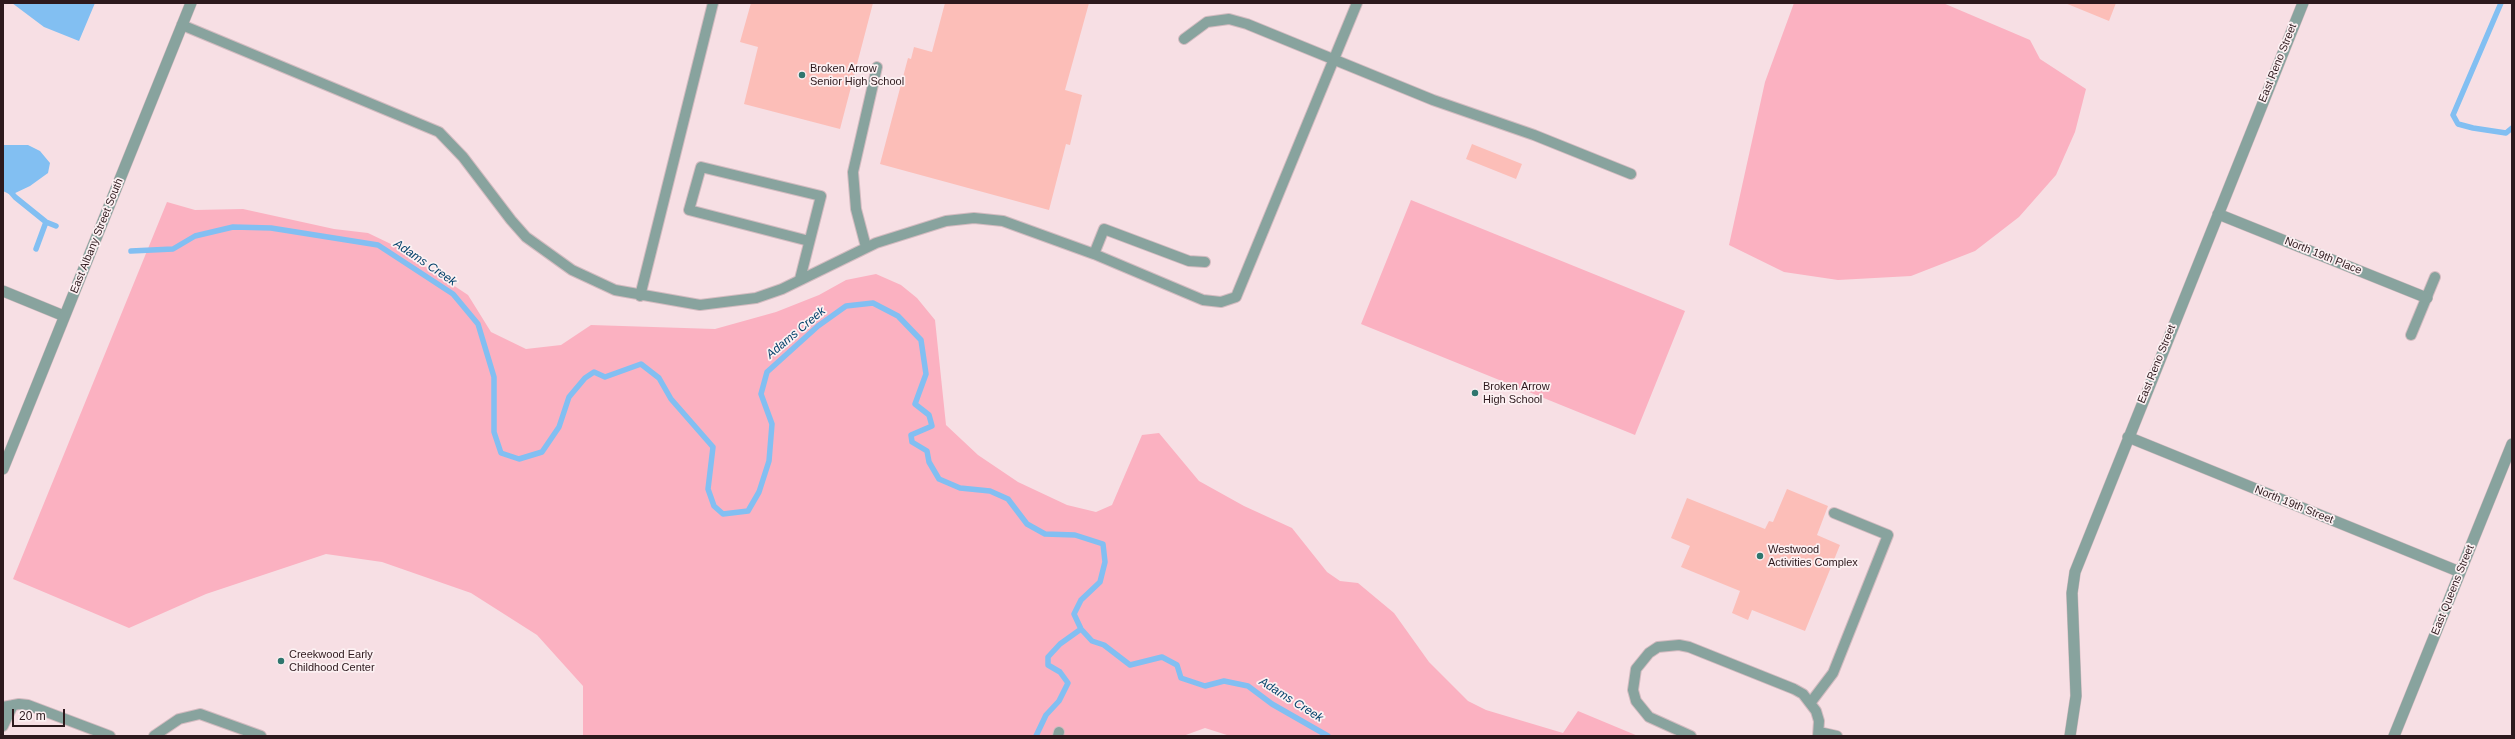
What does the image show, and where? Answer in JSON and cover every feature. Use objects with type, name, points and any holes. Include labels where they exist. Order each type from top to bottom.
[{"type":"street","name":"East Albany Street South","points":[[3,469],[191,3]]},
{"type":"street","name":"East Reno Street","points":[[2070,736],[2076,696],[2072,582],[2085,543],[2303,3]]},
{"type":"street","name":"North 19th Place","points":[[2218,214],[2427,298]]},
{"type":"street","points":[[3,291],[64,316]]},
{"type":"street","name":"North 19th Street","points":[[2128,437],[2460,572]]},
{"type":"street","name":"East Queens Street","points":[[2394,736],[2512,444]]},
{"type":"lane","points":[[640,296],[713,3]]},
{"type":"lane","points":[[182,25],[438,132],[463,157],[511,220],[526,237],[572,270],[594,282],[615,290],[640,296],[700,305],[756,298],[782,289],[866,247],[913,230],[946,221],[974,218],[1003,221],[1094,254],[1203,300],[1221,302],[1236,296],[1357,3]]},
{"type":"lane","points":[[1184,38],[1207,22],[1229,20],[1247,24],[1433,100],[1534,135],[1631,174]]},
{"type":"lane","points":[[866,247],[856,209],[853,172],[876,67]]},
{"type":"lane","points":[[800,279],[821,196],[701,166],[689,210],[809,241]]},
{"type":"lane","points":[[1094,254],[1104,229],[1189,261],[1205,262]]},
{"type":"lane","points":[[2411,335],[2436,277]]},
{"type":"lane","points":[[1811,702],[1833,673],[1888,535],[1834,513]]},
{"type":"lane","points":[[1691,736],[1649,718],[1636,701],[1633,685],[1636,670],[1641,660],[1658,647],[1679,644],[1689,647],[1794,689],[1811,702],[1819,721],[1818,734],[1838,736]]},
{"type":"lane","points":[[3,726],[8,706],[28,705],[110,736]]},
{"type":"lane","points":[[154,736],[179,718],[200,714],[261,736]]},
{"type":"shaded area","points":[[1794,3],[1943,3],[2030,40],[2040,59],[2086,89],[2075,132],[2056,175],[2019,217],[1975,251],[1911,276],[1838,280],[1784,272],[1729,245],[1765,82]]},
{"type":"shaded area","points":[[1411,200],[1685,311],[1635,435],[1361,324]]},
{"type":"shaded area","points":[[167,202],[195,210],[243,209],[334,229],[368,233],[393,245],[468,295],[491,332],[526,349],[561,345],[591,325],[715,329],[776,312],[819,295],[846,280],[876,274],[901,285],[917,298],[935,320],[946,425],[978,455],[1018,482],[1067,505],[1096,512],[1112,505],[1142,435],[1159,433],[1199,481],[1244,506],[1292,528],[1327,572],[1340,581],[1358,583],[1394,613],[1429,662],[1468,701],[1486,710],[1563,733],[1578,711],[1638,736],[1230,736],[1205,728],[1183,736],[583,736],[583,686],[537,635],[471,593],[382,562],[326,554],[206,594],[129,628],[13,579]]},
{"type":"water","points":[[12,3],[95,3],[79,41],[44,27]]},
{"type":"water","points":[[3,145],[28,145],[40,151],[50,163],[48,173],[30,186],[11,195],[3,191]]},
{"type":"building","name":"Broken Arrow Senior High School","points":[[751,3],[873,3],[840,129],[744,104],[758,47],[740,42]]},
{"type":"building","points":[[945,3],[1089,3],[1065,90],[1082,95],[1070,145],[1066,144],[1049,210],[880,164],[908,58],[911,59],[914,47],[932,52]]},
{"type":"building","points":[[2065,3],[2116,3],[2109,21]]},
{"type":"building","points":[[1472,144],[1522,164],[1516,179],[1466,159]]},
{"type":"building","name":"Westwood Activities Complex","points":[[1787,489],[1828,506],[1817,535],[1840,545],[1805,631],[1752,610],[1748,620],[1732,613],[1740,591],[1681,567],[1690,546],[1671,538],[1687,498],[1765,529],[1769,521],[1773,522]]},
{"type":"waterway","points":[[2501,3],[2453,115],[2458,124],[2473,128],[2506,133],[2512,128]]},
{"type":"waterway","name":"Adams Creek","points":[[3,183],[15,197],[46,222],[56,226]]},
{"type":"waterway","points":[[36,249],[46,222]]},
{"type":"waterway","name":"Adams Creek","points":[[131,251],[173,249],[195,236],[233,227],[271,228],[378,245],[453,294],[478,324],[494,377],[494,432],[501,453],[519,459],[542,452],[559,427],[569,397],[585,378],[594,372],[605,377],[641,364],[659,378],[671,399],[713,447],[708,489],[714,506],[723,514],[748,511],[759,492],[769,461],[772,424],[761,394],[767,372],[818,326],[846,306],[873,303],[898,316],[921,340],[926,374],[915,404],[929,415],[932,426],[911,435],[912,442],[927,451],[929,462],[939,479],[960,488],[990,491],[1008,499],[1027,524],[1045,534],[1075,535],[1103,544],[1105,562],[1100,582],[1081,600],[1074,614],[1081,629],[1092,641],[1104,645],[1130,665],[1162,657],[1177,665],[1181,678],[1205,686],[1224,681],[1248,686],[1272,704],[1328,736]]},
{"type":"waterway","points":[[1036,736],[1046,715],[1059,701],[1068,683],[1060,672],[1048,665],[1048,657],[1060,644],[1081,629]]},
{"type":"place","name":"Broken Arrow Senior High School","points":[[802,75]]},
{"type":"place","name":"Broken Arrow High School","points":[[1475,393]]},
{"type":"place","name":"Westwood Activities Complex","points":[[1760,556]]},
{"type":"place","name":"Creekwood Early Childhood Center","points":[[281,661]]}]
